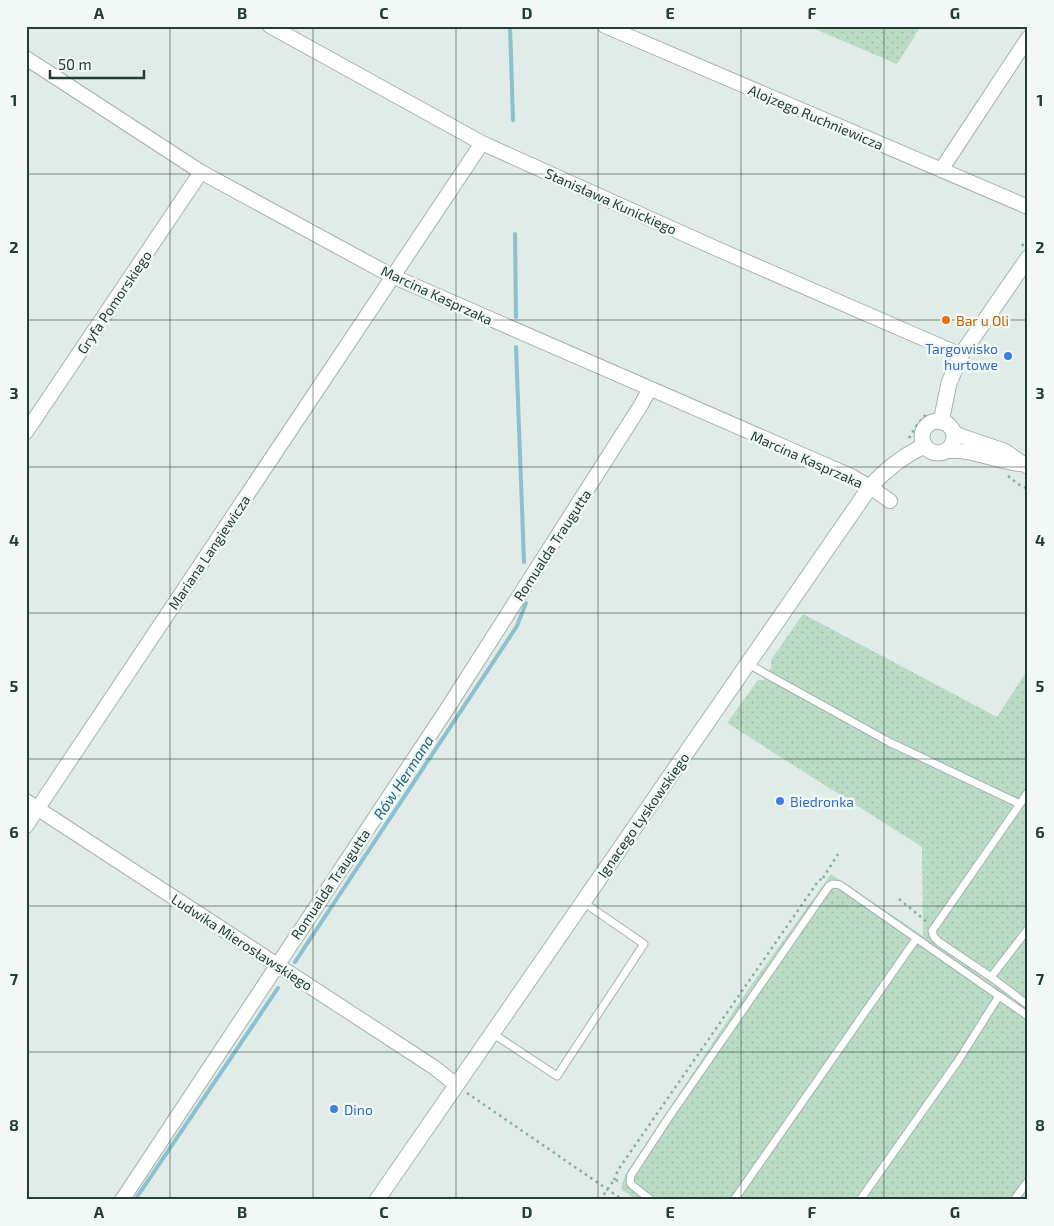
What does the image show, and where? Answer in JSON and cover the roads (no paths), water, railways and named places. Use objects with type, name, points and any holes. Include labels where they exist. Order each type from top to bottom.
[{"type":"street","name":"Stanisława Kunickiego","points":[[270,26],[482,143],[715,248],[961,355]]},
{"type":"street","name":"Alojzego Ruchniewicza","points":[[605,26],[1028,207]]},
{"type":"street","points":[[940,170],[1028,38]]},
{"type":"street","name":"Marcina Kasprzaka","points":[[26,58],[201,172],[392,276],[649,390],[851,476],[890,501]]},
{"type":"street","name":"Mariana Langiewicza","points":[[26,826],[32,805],[482,143]]},
{"type":"street","name":"Gryfa Pomorskiego","points":[[26,432],[201,172]]},
{"type":"street","points":[[942,422],[949,383],[961,355],[1028,258]]},
{"type":"street","name":"Romualda Traugutta","points":[[122,1200],[449,706],[649,390]]},
{"type":"street","points":[[947,451],[953,443],[953,432],[950,427],[936,421],[926,426],[922,436],[924,446],[928,450],[937,453],[958,450],[972,452],[1025,466]]},
{"type":"street","points":[[953,432],[1005,451],[1025,466]]},
{"type":"street","name":"Ignacego Łyskowskiego","points":[[377,1200],[870,487],[889,468],[908,454],[924,446]]},
{"type":"street","name":"Ludwika Mierosławskiego","points":[[32,805],[435,1068],[456,1085]]},
{"type":"lane","points":[[748,664],[889,742],[1020,804]]},
{"type":"lane","points":[[1028,792],[932,931],[934,937],[939,942],[991,976],[1028,1005]]},
{"type":"lane","points":[[651,1200],[627,1182],[631,1175],[829,886],[833,884],[840,885],[1028,1016]]},
{"type":"lane","points":[[492,1033],[557,1076],[644,944],[583,902]]},
{"type":"lane","points":[[991,976],[1028,929]]},
{"type":"lane","points":[[734,1200],[916,939]]},
{"type":"lane","points":[[860,1200],[958,1061],[999,996]]},
{"type":"lane","points":[[1014,1200],[1028,1182]]},
{"type":"waterway","name":"Rów Hermana","points":[[510,26],[513,120]]},
{"type":"waterway","name":"Rów Hermana","points":[[515,234],[516,317]]},
{"type":"waterway","name":"Rów Hermana","points":[[516,347],[524,562]]},
{"type":"waterway","name":"Rów Hermana","points":[[295,962],[517,626],[526,603]]},
{"type":"waterway","points":[[135,1200],[278,988]]},
{"type":"place","name":"Bar u Oli","points":[[946,320]]},
{"type":"place","name":"Targowisko hurtowe","points":[[1008,356]]},
{"type":"place","name":"Biedronka","points":[[780,801]]},
{"type":"place","name":"Dino","points":[[334,1109]]}]
